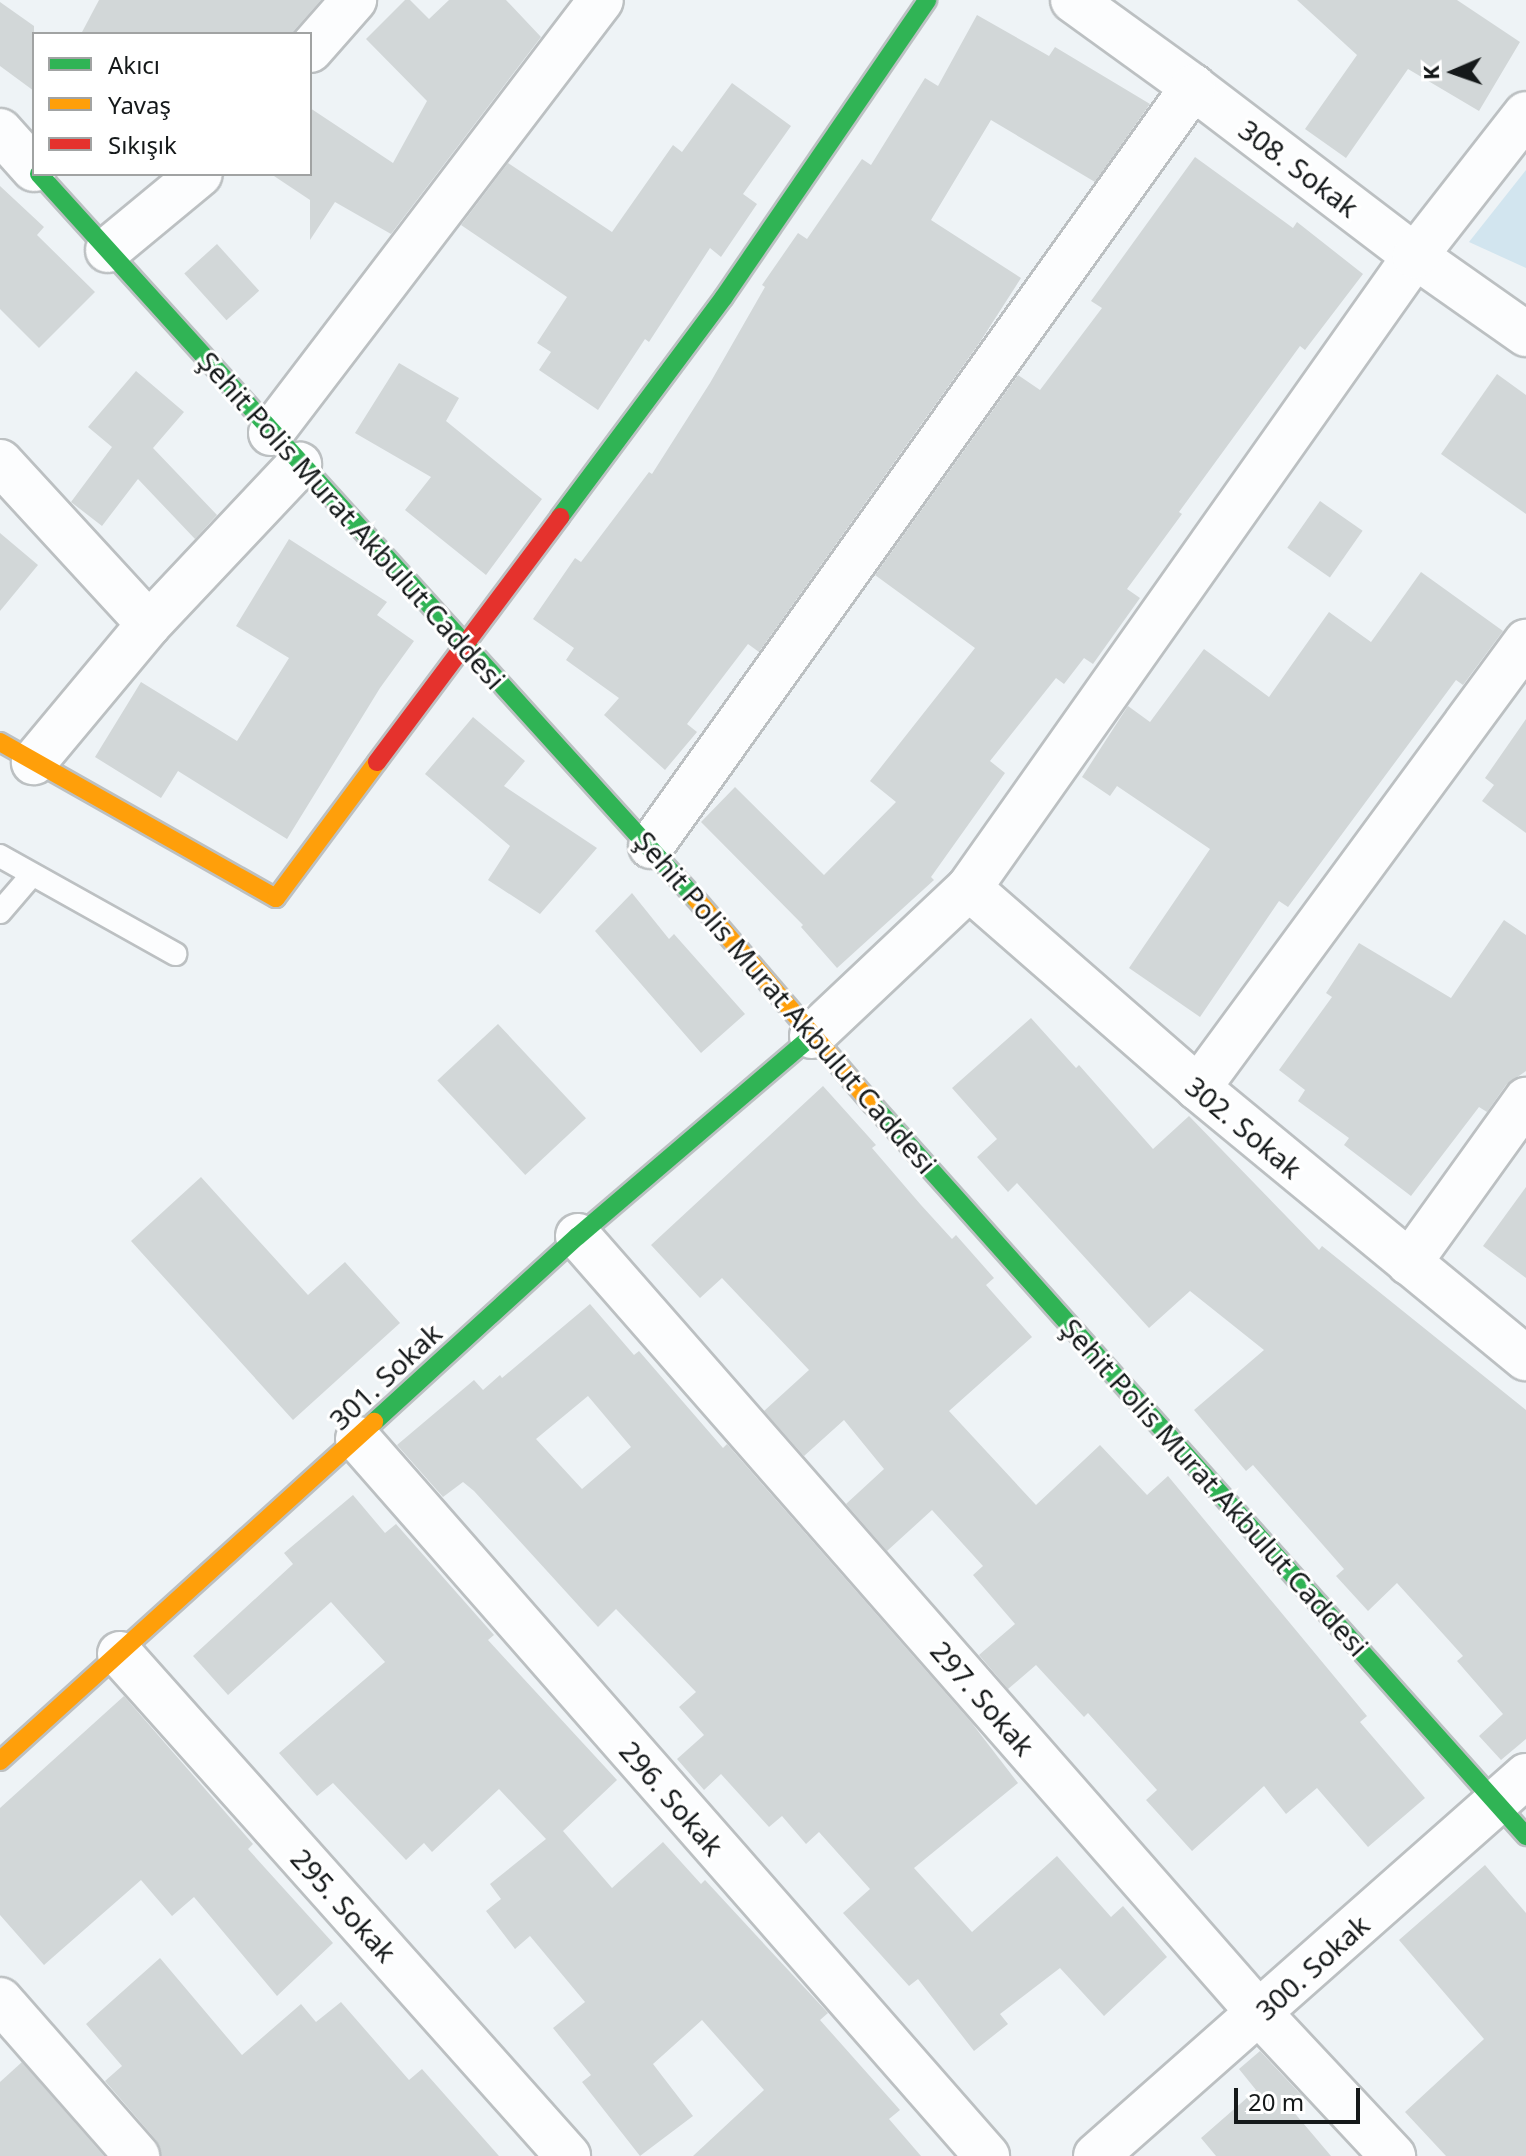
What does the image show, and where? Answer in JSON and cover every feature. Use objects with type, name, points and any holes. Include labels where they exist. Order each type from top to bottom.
[{"type":"street","points":[[312,48],[354,0]]},
{"type":"street","points":[[601,0],[285,449],[149,624],[17,752],[276,898],[715,310],[927,0]]},
{"type":"street","name":"308. Sokak","points":[[1073,0],[1415,256],[1526,334]]},
{"type":"street","points":[[651,846],[1193,87]]},
{"type":"street","points":[[812,1036],[969,888],[1415,256],[1526,114]]},
{"type":"street","points":[[0,131],[32,167]]},
{"type":"street","name":"Şehit Polis Murat Akbulut Caddesi","points":[[41,176],[285,449],[651,846],[812,1036],[1512,1789],[1526,1836]]},
{"type":"street","points":[[108,250],[198,176]]},
{"type":"street","points":[[0,462],[149,624]]},
{"type":"street","points":[[1198,1088],[1526,642]]},
{"type":"street","name":"302. Sokak","points":[[969,888],[1198,1088],[1526,1358]]},
{"type":"street","name":"301. Sokak","points":[[0,1761],[578,1236],[812,1036]]},
{"type":"street","points":[[1409,1263],[1526,1100]]},
{"type":"street","name":"297. Sokak","points":[[578,1236],[1260,2014],[1393,2156]]},
{"type":"street","name":"296. Sokak","points":[[358,1439],[987,2156]]},
{"type":"street","name":"295. Sokak","points":[[120,1654],[568,2156]]},
{"type":"street","name":"300. Sokak","points":[[1096,2156],[1512,1789]]},
{"type":"street","points":[[0,2000],[137,2156]]},
{"type":"lane","points":[[0,856],[175,954]]},
{"type":"lane","points":[[0,912],[31,876]]},
{"type":"shaded area","points":[[1526,170],[1526,268],[1469,242]]},
{"type":"building","points":[[99,0],[321,0],[293,32],[82,32]]},
{"type":"building","points":[[405,0],[410,0],[429,19],[449,0],[506,0],[541,37],[391,234],[335,202],[310,240],[310,200],[274,176],[312,176],[312,109],[393,163],[427,101],[366,39]]},
{"type":"building","points":[[1297,0],[1457,0],[1520,42],[1479,111],[1408,69],[1346,158],[1305,129],[1357,55]]},
{"type":"building","points":[[0,2],[34,26],[32,90],[0,66]]},
{"type":"building","points":[[977,15],[1049,56],[1055,47],[1150,104],[1095,182],[991,120],[931,220],[1021,278],[980,342],[759,652],[748,644],[687,724],[697,732],[665,770],[604,715],[619,698],[566,660],[574,648],[533,619],[575,558],[581,562],[649,472],[652,474],[710,383],[765,287],[762,285],[798,233],[807,239],[862,159],[871,165],[925,78],[938,86]]},
{"type":"building","points":[[732,83],[791,126],[743,194],[757,204],[721,257],[710,248],[649,342],[645,339],[598,410],[539,370],[551,352],[537,343],[567,297],[461,225],[508,163],[612,232],[673,145],[682,152]]},
{"type":"building","points":[[1195,157],[1293,228],[1297,222],[1363,274],[1305,350],[1300,346],[1179,512],[1182,514],[1127,589],[1140,598],[1093,664],[1084,658],[1064,684],[1056,678],[990,761],[1005,773],[931,877],[934,880],[837,968],[801,927],[803,925],[701,822],[735,787],[824,875],[896,802],[870,781],[975,648],[875,575],[1018,375],[1040,390],[1102,308],[1091,301]]},
{"type":"building","points":[[0,186],[44,227],[37,235],[95,292],[39,348],[0,309]]},
{"type":"building","points":[[217,244],[259,291],[226,320],[184,273]]},
{"type":"building","points":[[399,363],[459,398],[446,421],[542,499],[486,575],[405,510],[431,477],[355,433]]},
{"type":"building","points":[[136,371],[184,412],[153,448],[217,515],[195,539],[138,479],[102,526],[71,502],[112,447],[88,427]]},
{"type":"building","points":[[1497,374],[1526,395],[1526,514],[1441,454]]},
{"type":"building","points":[[1320,501],[1363,531],[1330,578],[1287,548]]},
{"type":"building","points":[[0,533],[38,565],[0,611]]},
{"type":"building","points":[[289,539],[387,602],[377,615],[414,641],[380,688],[287,839],[178,771],[161,798],[95,757],[141,682],[237,741],[289,658],[236,626]]},
{"type":"building","points":[[1421,572],[1503,631],[1463,685],[1456,680],[1288,907],[1279,901],[1200,1017],[1129,968],[1210,849],[1117,786],[1110,796],[1082,777],[1128,706],[1150,722],[1204,649],[1269,697],[1329,612],[1371,642]]},
{"type":"building","points":[[473,717],[525,761],[504,786],[597,848],[540,914],[488,880],[510,846],[425,774]]},
{"type":"building","points":[[1526,719],[1526,833],[1482,801],[1494,785],[1485,778]]},
{"type":"building","points":[[632,893],[669,939],[674,934],[745,1014],[701,1053],[595,931]]},
{"type":"building","points":[[1504,920],[1526,935],[1526,1071],[1506,1085],[1487,1112],[1479,1107],[1411,1196],[1344,1145],[1349,1138],[1298,1101],[1305,1090],[1279,1070],[1332,997],[1326,993],[1359,943],[1451,998]]},
{"type":"building","points":[[1031,1018],[1076,1068],[1079,1065],[1153,1149],[1189,1116],[1319,1250],[1322,1246],[1526,1410],[1526,1739],[1501,1760],[1479,1736],[1503,1714],[1457,1661],[1463,1656],[1397,1583],[1368,1611],[1336,1576],[1344,1569],[1253,1465],[1246,1471],[1194,1410],[1264,1350],[1190,1291],[1149,1328],[1017,1183],[1008,1192],[977,1157],[997,1139],[952,1088]]},
{"type":"building","points":[[498,1024],[586,1118],[525,1175],[437,1081]]},
{"type":"building","points":[[823,1086],[876,1145],[872,1148],[921,1205],[952,1239],[956,1235],[994,1278],[986,1285],[1032,1337],[949,1411],[1036,1505],[1100,1445],[1147,1495],[1168,1476],[1367,1716],[1360,1722],[1425,1798],[1368,1847],[1317,1788],[1286,1814],[1264,1786],[1192,1851],[1146,1800],[1157,1790],[1088,1713],[1084,1717],[1036,1665],[1008,1689],[979,1655],[1015,1624],[973,1575],[983,1566],[932,1510],[887,1551],[846,1504],[884,1469],[844,1420],[804,1456],[764,1411],[809,1370],[722,1278],[700,1298],[651,1245]]},
{"type":"building","points":[[201,1177],[308,1295],[345,1262],[400,1323],[293,1420],[131,1241]]},
{"type":"building","points":[[1526,1187],[1526,1278],[1483,1246]]},
{"type":"building","points":[[590,1304],[634,1355],[639,1351],[723,1448],[727,1444],[971,1722],[1018,1783],[914,1868],[972,1932],[1057,1856],[1111,1917],[1123,1906],[1167,1957],[1104,2016],[1060,1968],[1000,2014],[1008,2024],[974,2051],[918,1979],[909,1986],[843,1913],[870,1889],[819,1832],[806,1844],[782,1816],[769,1827],[721,1774],[704,1790],[677,1759],[704,1735],[679,1707],[696,1692],[616,1609],[598,1627],[474,1491],[463,1482],[443,1497],[397,1445],[474,1380],[483,1390],[500,1375],[502,1378]],"holes":[[[588,1396],[631,1447],[582,1489],[536,1439]]]},
{"type":"building","points":[[353,1495],[385,1533],[396,1524],[494,1635],[488,1640],[617,1780],[563,1831],[612,1888],[663,1842],[701,1884],[705,1880],[828,2013],[820,2020],[900,2110],[889,2119],[921,2156],[693,2156],[764,2090],[702,2020],[653,2064],[693,2116],[640,2156],[582,2082],[591,2075],[553,2028],[585,2002],[530,1936],[515,1949],[486,1911],[501,1899],[490,1884],[546,1839],[499,1789],[432,1852],[424,1843],[406,1860],[333,1783],[317,1796],[279,1753],[385,1662],[331,1602],[228,1695],[193,1656],[293,1564],[284,1553]]},
{"type":"building","points":[[124,1696],[253,1844],[248,1849],[333,1943],[277,1996],[194,1897],[172,1916],[141,1880],[44,1965],[0,1915],[0,1808]]},
{"type":"building","points":[[1485,1865],[1526,1913],[1526,2156],[1446,2156],[1405,2112],[1484,2039],[1399,1940]]},
{"type":"building","points":[[160,1958],[242,2055],[301,2004],[316,2022],[341,2002],[409,2080],[422,2069],[499,2156],[161,2156],[156,2140],[105,2081],[122,2066],[86,2024]]},
{"type":"building","points":[[1260,2051],[1305,2099],[1292,2110],[1331,2156],[1216,2156],[1201,2138],[1256,2090],[1239,2069]]},
{"type":"building","points":[[22,2062],[104,2156],[0,2156],[0,2082]]},
{"type":"traffic: fast","points":[[560,517],[724,297],[927,0]]},
{"type":"traffic: fast","points":[[41,176],[696,899]]},
{"type":"traffic: fast","points":[[374,1422],[578,1236],[812,1036]]},
{"type":"traffic: fast","points":[[872,1104],[1526,1836]]},
{"type":"traffic: slow","points":[[0,742],[276,898],[377,762]]},
{"type":"traffic: slow","points":[[696,899],[872,1104]]},
{"type":"traffic: slow","points":[[0,1761],[374,1422]]},
{"type":"traffic: jam","points":[[377,762],[560,517]]}]
